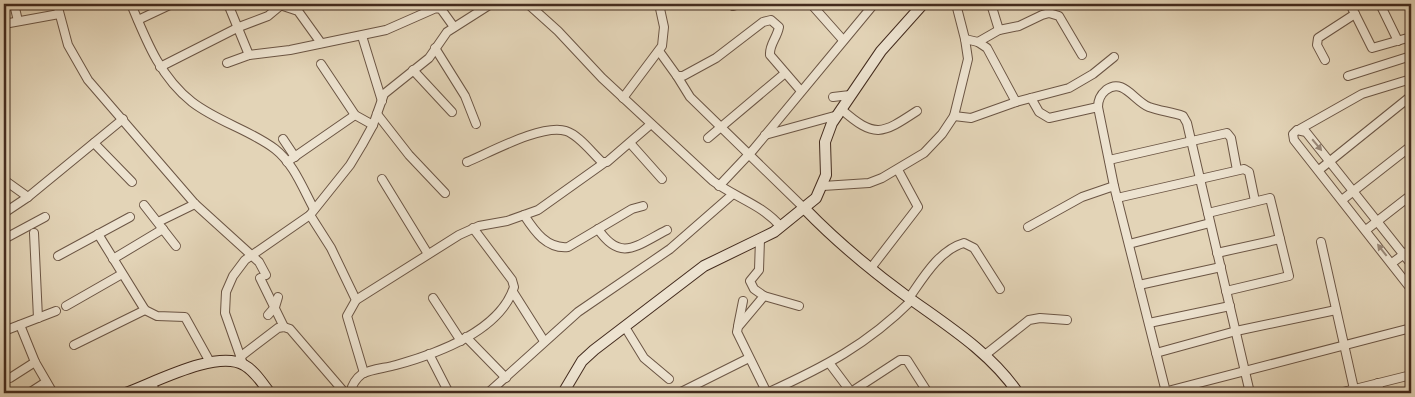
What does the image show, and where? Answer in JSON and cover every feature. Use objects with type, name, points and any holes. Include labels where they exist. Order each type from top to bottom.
[{"type":"main road","points":[[563,393],[582,361],[704,266],[760,239],[781,227],[805,209],[823,186],[826,175],[825,142],[839,112],[881,51],[923,4]]},
{"type":"main road","points":[[805,209],[827,231],[871,268],[985,355],[1002,371],[1018,393]]},
{"type":"main road","points":[[128,393],[210,362],[232,360],[242,361],[252,370],[270,393]]},
{"type":"street","points":[[14,4],[18,21]]},
{"type":"street","points":[[57,4],[68,45],[81,70],[194,204],[248,258],[260,262],[263,276],[284,327]]},
{"type":"street","points":[[131,4],[153,56],[169,80],[192,102],[264,142],[287,162],[332,248],[356,300]]},
{"type":"street","points":[[138,20],[172,4]]},
{"type":"street","points":[[228,4],[249,54]]},
{"type":"street","points":[[345,393],[290,329],[284,327],[278,328],[242,361],[225,313],[226,292],[233,276],[248,258],[296,227],[312,212],[350,165],[373,125],[388,90],[428,58],[447,32],[491,4]]},
{"type":"street","points":[[528,4],[558,30],[594,71],[720,186],[764,211],[781,227]]},
{"type":"street","points":[[623,98],[659,51],[665,38],[659,4]]},
{"type":"street","points":[[730,4],[733,6],[739,4]]},
{"type":"street","points":[[811,4],[843,40]]},
{"type":"street","points":[[720,186],[874,4]]},
{"type":"street","points":[[823,186],[869,183],[898,170],[924,153],[942,134],[954,116],[968,60],[956,4]]},
{"type":"street","points":[[991,4],[999,30]]},
{"type":"street","points":[[1350,4],[1372,48],[1411,37]]},
{"type":"street","points":[[1380,4],[1398,41]]},
{"type":"street","points":[[160,67],[239,27],[268,16],[278,5],[298,10],[321,43]]},
{"type":"street","points":[[227,63],[249,54],[290,50],[362,36],[400,25],[436,8],[440,9],[454,28]]},
{"type":"street","points":[[978,42],[999,30],[1019,26],[1048,13],[1060,16],[1082,55]]},
{"type":"street","points":[[4,24],[59,14]]},
{"type":"street","points":[[1325,60],[1317,45],[1318,38],[1355,14]]},
{"type":"street","points":[[677,76],[683,76],[709,63],[767,20],[776,22],[779,28],[770,50],[775,63],[801,91]]},
{"type":"street","points":[[362,36],[382,101]]},
{"type":"street","points":[[965,39],[978,42],[987,48],[1016,102]]},
{"type":"street","points":[[434,48],[465,96],[476,124]]},
{"type":"street","points":[[659,51],[677,76],[684,90],[805,209]]},
{"type":"street","points":[[1348,76],[1411,56]]},
{"type":"street","points":[[954,116],[971,118],[1077,84],[1114,57]]},
{"type":"street","points":[[321,64],[355,116],[373,125]]},
{"type":"street","points":[[413,70],[452,112]]},
{"type":"street","points":[[708,138],[784,74]]},
{"type":"street","points":[[1411,79],[1370,91],[1330,110],[1293,134],[1294,140],[1411,289]]},
{"type":"street","points":[[1250,393],[1245,372],[1230,306],[1226,291],[1221,267],[1200,179],[1183,116],[1149,106],[1124,87],[1108,88],[1101,94],[1098,107],[1114,186],[1156,354],[1163,393],[1245,372],[1411,328]]},
{"type":"street","points":[[833,97],[850,95]]},
{"type":"street","points":[[1319,170],[1411,96]]},
{"type":"street","points":[[1031,98],[1039,112],[1049,118],[1098,107]]},
{"type":"street","points":[[765,135],[839,112],[857,123],[875,130],[889,129],[917,111]]},
{"type":"street","points":[[377,114],[409,155],[445,193]]},
{"type":"street","points":[[287,162],[355,116]]},
{"type":"street","points":[[6,211],[28,197],[123,119]]},
{"type":"street","points":[[364,373],[347,316],[356,300],[473,228],[524,215],[560,195],[630,143],[651,124]]},
{"type":"street","points":[[1300,129],[1306,132],[1330,161],[1411,264]]},
{"type":"street","points":[[467,162],[541,132],[559,130],[570,133],[604,163]]},
{"type":"street","points":[[1109,160],[1191,142],[1221,133],[1229,135],[1237,170]]},
{"type":"street","points":[[283,139],[295,156]]},
{"type":"street","points":[[94,143],[132,182]]},
{"type":"street","points":[[630,143],[662,179]]},
{"type":"street","points":[[1342,200],[1411,146]]},
{"type":"street","points":[[1117,198],[1244,168],[1249,172],[1255,201]]},
{"type":"street","points":[[871,268],[918,207],[898,170]]},
{"type":"street","points":[[382,180],[428,254]]},
{"type":"street","points":[[7,182],[28,197]]},
{"type":"street","points":[[1028,227],[1082,198],[1114,186]]},
{"type":"street","points":[[488,393],[578,312],[670,249],[733,194]]},
{"type":"street","points":[[1366,230],[1411,196]]},
{"type":"street","points":[[1208,213],[1270,198],[1289,276],[1226,291]]},
{"type":"street","points":[[158,222],[194,204]]},
{"type":"street","points":[[144,205],[176,246]]},
{"type":"street","points":[[524,215],[547,243],[558,248],[568,246],[632,209],[643,206]]},
{"type":"street","points":[[4,239],[45,217]]},
{"type":"street","points":[[58,256],[130,217]]},
{"type":"street","points":[[1129,244],[1210,223]]},
{"type":"street","points":[[350,393],[355,381],[364,373],[429,354],[463,339],[483,327],[504,306],[513,292],[512,280],[473,228]]},
{"type":"street","points":[[598,229],[611,246],[624,249],[634,247],[667,230]]},
{"type":"street","points":[[113,259],[163,230]]},
{"type":"street","points":[[34,233],[38,318]]},
{"type":"street","points":[[98,234],[145,310],[157,316],[185,317],[210,362]]},
{"type":"street","points":[[760,239],[759,270],[750,281],[754,289],[764,296],[799,306]]},
{"type":"street","points":[[1217,253],[1280,239]]},
{"type":"street","points":[[1321,242],[1354,389]]},
{"type":"street","points":[[744,301],[738,327],[739,337],[767,393],[830,364],[880,330],[910,299],[940,258],[952,248],[964,243],[974,248],[1000,289]]},
{"type":"street","points":[[1392,263],[1411,249]]},
{"type":"street","points":[[1139,285],[1221,267]]},
{"type":"street","points":[[66,306],[122,274]]},
{"type":"street","points":[[513,292],[544,341]]},
{"type":"street","points":[[738,327],[764,296]]},
{"type":"street","points":[[268,314],[275,308],[278,297]]},
{"type":"street","points":[[433,298],[463,339],[506,378]]},
{"type":"street","points":[[1148,323],[1230,306]]},
{"type":"street","points":[[74,345],[145,310]]},
{"type":"street","points":[[1156,354],[1236,332],[1336,310]]},
{"type":"street","points":[[4,331],[56,311]]},
{"type":"street","points":[[985,355],[1030,320],[1040,318],[1066,320]]},
{"type":"street","points":[[20,325],[35,362],[53,393]]},
{"type":"street","points":[[625,327],[644,358],[669,379]]},
{"type":"street","points":[[429,354],[449,393]]},
{"type":"street","points":[[679,393],[749,358]]},
{"type":"street","points":[[830,364],[848,391],[851,392],[861,391],[903,359],[909,363],[928,393]]},
{"type":"street","points":[[10,378],[35,362]]},
{"type":"street","points":[[1339,393],[1411,376]]},
{"type":"street","points":[[29,393],[46,382]]},
{"type":"street","points":[[1378,383],[1380,393]]},
{"type":"street","points":[[151,384],[157,393]]}]
